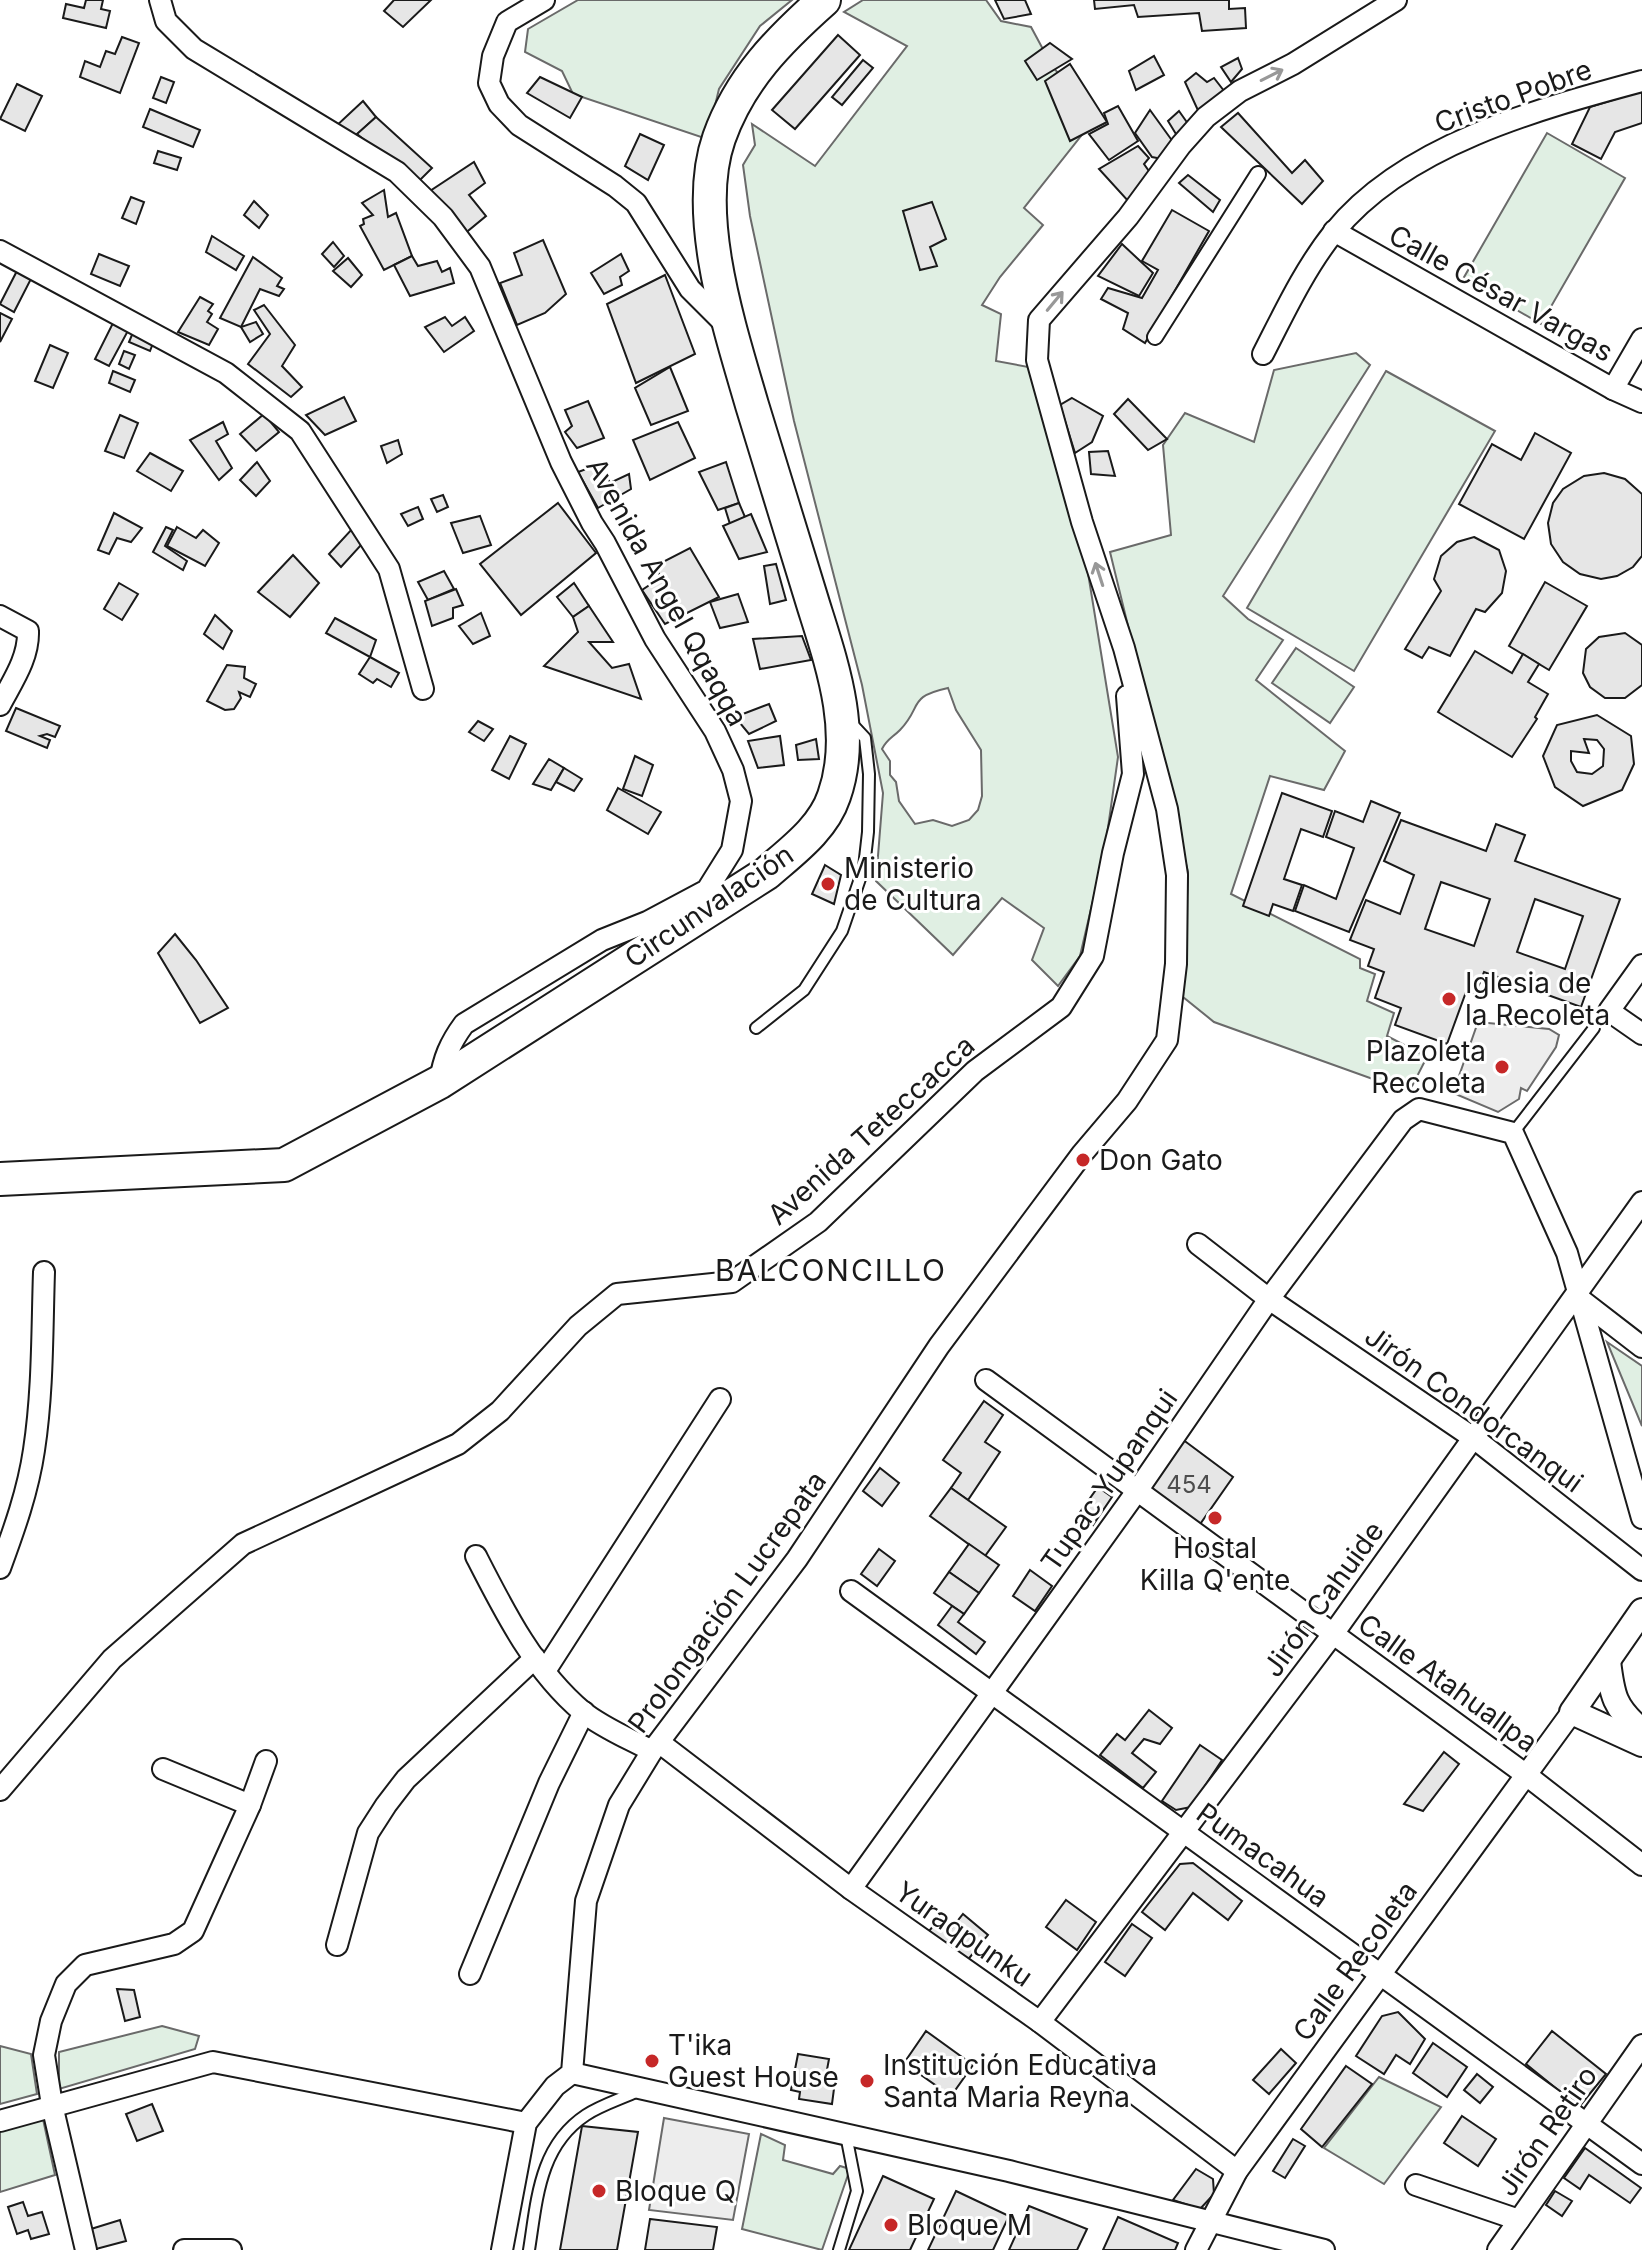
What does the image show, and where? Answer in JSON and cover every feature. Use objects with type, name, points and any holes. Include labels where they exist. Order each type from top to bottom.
[{"type":"highway","name":"Circunvalación","points":[[12,1185],[284,1165],[440,1082],[767,873],[803,842],[825,816],[835,796],[843,740],[842,713],[828,651],[731,330],[712,235],[712,166],[719,138],[737,100],[766,54],[824,0]]},
{"type":"street","name":"Avenida Angel Qqaqqa","points":[[160,0],[166,21],[194,49],[397,172],[452,229],[480,267],[561,462],[592,523],[655,639],[715,731],[733,770],[741,801],[732,850],[707,890],[647,922],[602,940],[464,1024],[451,1041],[440,1082]]},
{"type":"street","points":[[544,0],[507,22],[493,56],[489,83],[499,104],[519,125],[615,186],[636,203],[690,289],[731,330]]},
{"type":"street","points":[[1124,648],[1082,522],[1037,360],[1039,320],[1128,217],[1181,145],[1206,117],[1240,91],[1293,64],[1396,0]]},
{"type":"street","name":"Cristo Pobre","points":[[1263,354],[1286,308],[1334,231],[1388,179],[1494,127],[1642,81]]},
{"type":"street","points":[[1155,337],[1258,174]]},
{"type":"street","name":"Calle César Vargas","points":[[1334,231],[1613,389],[1642,402]]},
{"type":"street","points":[[0,251],[226,373],[300,431],[389,569],[423,689]]},
{"type":"street","points":[[1613,389],[1642,339]]},
{"type":"street","points":[[0,616],[28,631],[28,644],[0,705]]},
{"type":"street","name":"Prolongación Lucrepata","points":[[572,2073],[586,1901],[619,1805],[656,1747],[797,1559],[939,1346],[1082,1154],[1127,1101],[1167,1040],[1176,964],[1177,875],[1167,809],[1124,648]]},
{"type":"street","name":"Avenida Teteccacca","points":[[0,1790],[112,1659],[243,1544],[458,1444],[500,1411],[578,1326],[617,1294],[732,1282],[818,1222],[975,1071],[1061,1007],[1093,956],[1113,853],[1133,774],[1124,648]]},
{"type":"street","points":[[1642,965],[1609,1011],[1642,1034]]},
{"type":"street","name":"Tupac Yupanqui","points":[[851,1889],[1137,1491],[1269,1299],[1403,1120],[1419,1109],[1513,1133]]},
{"type":"street","points":[[1513,1133],[1567,1253],[1642,1518]]},
{"type":"street","name":"Jirón Cahuide","points":[[1040,2022],[1333,1634],[1579,1295],[1642,1202]]},
{"type":"street","name":"Jirón Condorcanqui","points":[[1198,1244],[1269,1299],[1475,1439],[1642,1570]]},
{"type":"street","points":[[0,1568],[18,1521],[34,1452],[43,1361],[44,1272]]},
{"type":"street","points":[[1579,1295],[1642,1347]]},
{"type":"street","name":"Calle Atahuallpa","points":[[986,1380],[1525,1774],[1642,1865]]},
{"type":"street","points":[[337,1945],[368,1833],[386,1805],[406,1779],[540,1664],[720,1399]]},
{"type":"street","name":"Yuraqpunku","points":[[476,1556],[508,1619],[540,1664],[584,1712],[656,1747],[1040,2022],[1237,2171]]},
{"type":"street","name":"Pumacahua","points":[[851,1591],[1642,2164]]},
{"type":"street","points":[[1642,1611],[1572,1712],[1642,1744]]},
{"type":"street","points":[[1608,1661],[1613,1699],[1642,1731]]},
{"type":"street","points":[[470,1974],[549,1783],[584,1712]]},
{"type":"street","name":"Calle Recoleta","points":[[1196,2250],[1237,2171],[1572,1712]]},
{"type":"street","points":[[86,2250],[52,2105],[44,2055],[51,2021],[66,1984],[85,1965],[174,1944],[193,1931],[250,1805],[266,1761]]},
{"type":"street","points":[[163,1769],[250,1805]]},
{"type":"street","name":"Jirón Retiro","points":[[1498,2250],[1642,2045]]},
{"type":"street","points":[[0,2121],[213,2062],[526,2123]]},
{"type":"street","points":[[502,2250],[526,2123],[555,2086],[572,2073],[1211,2220],[1324,2250]]},
{"type":"street","points":[[1416,2185],[1519,2220]]},
{"type":"street","points":[[184,2250],[231,2250]]},
{"type":"lane","points":[[756,1028],[804,990],[842,931],[864,867],[869,774],[865,738],[842,713]]},
{"type":"lane","points":[[1513,1133],[1594,1028]]},
{"type":"lane","points":[[529,2250],[542,2173],[558,2140],[586,2115],[643,2089]]},
{"type":"lane","points":[[839,2250],[857,2191],[846,2135]]},
{"type":"green space","points":[[578,0],[792,0],[760,26],[719,89],[707,139],[573,94],[562,71],[525,52],[528,29]]},
{"type":"green space","points":[[863,0],[986,0],[1001,21],[1031,27],[1052,66],[1096,117],[1024,208],[1043,225],[1000,277],[982,305],[1001,314],[996,361],[1034,368],[1088,573],[1118,757],[1105,849],[1080,956],[1058,986],[1032,960],[1044,928],[1002,898],[953,955],[876,881],[883,793],[862,685],[794,421],[750,216],[743,165],[755,145],[752,124],[815,166],[907,46],[844,12]],"holes":[[[948,688],[956,710],[981,750],[982,796],[978,810],[969,820],[952,826],[933,820],[915,824],[899,801],[896,782],[890,775],[890,761],[882,749],[926,695]]]},
{"type":"green space","points":[[1547,133],[1625,178],[1541,324],[1463,279]]},
{"type":"green space","points":[[1356,353],[1370,365],[1223,596],[1248,619],[1283,640],[1256,680],[1345,751],[1324,790],[1270,776],[1231,894],[1360,959],[1360,968],[1375,974],[1367,1001],[1394,1013],[1387,1036],[1427,1057],[1409,1092],[1214,1022],[1183,997],[1188,872],[1110,552],[1171,535],[1163,445],[1185,413],[1254,442],[1274,370]]},
{"type":"green space","points":[[1386,371],[1495,431],[1354,671],[1247,608]]},
{"type":"green space","points":[[1296,648],[1354,687],[1330,723],[1272,683]]},
{"type":"green space","points":[[1607,1342],[1642,1366],[1642,1426]]},
{"type":"green space","points":[[162,2026],[199,2036],[195,2049],[59,2089],[59,2052]]},
{"type":"green space","points":[[0,2046],[31,2054],[37,2094],[0,2104]]},
{"type":"green space","points":[[1379,2077],[1441,2107],[1384,2184],[1324,2148]]},
{"type":"green space","points":[[43,2119],[55,2175],[0,2192],[0,2131]]},
{"type":"green space","points":[[761,2134],[785,2145],[783,2160],[833,2174],[840,2166],[850,2169],[822,2250],[742,2229]]},
{"type":"shaded area","name":"Plazoleta Recoleta","points":[[1478,1022],[1549,1029],[1559,1035],[1556,1047],[1527,1091],[1521,1088],[1519,1099],[1498,1112],[1453,1093]]},
{"type":"shaded area","points":[[664,2118],[749,2134],[733,2220],[649,2210]]},
{"type":"building","points":[[86,0],[103,0],[101,9],[110,11],[106,28],[63,18],[66,4],[84,8]]},
{"type":"building","points":[[394,0],[431,0],[403,27],[384,11]]},
{"type":"building","points":[[995,0],[1025,0],[1031,14],[1004,19]]},
{"type":"building","points":[[1094,0],[1229,0],[1229,9],[1245,8],[1246,28],[1202,31],[1199,13],[1138,17],[1134,5],[1095,9]]},
{"type":"building","points":[[838,35],[860,55],[795,129],[772,110]]},
{"type":"building","points":[[122,37],[139,43],[120,93],[80,77],[85,61],[100,67],[106,51],[115,54]]},
{"type":"building","points":[[1050,43],[1072,59],[1037,80],[1025,61]]},
{"type":"building","points":[[1154,56],[1164,75],[1136,90],[1129,71]]},
{"type":"building","points":[[1238,58],[1242,69],[1231,82],[1221,67]]},
{"type":"building","points":[[863,60],[873,68],[842,105],[832,97]]},
{"type":"building","points":[[1070,64],[1107,122],[1070,141],[1045,81]]},
{"type":"building","points":[[1196,73],[1207,82],[1214,78],[1228,96],[1201,117],[1185,82]]},
{"type":"building","points":[[161,77],[174,82],[166,103],[153,98]]},
{"type":"building","points":[[540,77],[582,97],[570,118],[527,93]]},
{"type":"building","points":[[17,84],[42,96],[25,131],[0,119]]},
{"type":"building","points":[[1642,91],[1642,123],[1615,132],[1601,159],[1572,144],[1590,107]]},
{"type":"building","points":[[363,101],[376,117],[352,139],[334,128]]},
{"type":"building","points":[[1118,106],[1138,141],[1109,160],[1089,134],[1108,124],[1104,113]]},
{"type":"building","points":[[150,109],[200,130],[193,147],[143,127]]},
{"type":"building","points":[[1150,110],[1176,146],[1162,159],[1152,157],[1135,133]]},
{"type":"building","points":[[1179,111],[1191,128],[1179,139],[1168,121]]},
{"type":"building","points":[[1238,113],[1292,173],[1305,160],[1323,181],[1302,204],[1221,127]]},
{"type":"building","points":[[376,117],[432,168],[417,183],[357,134]]},
{"type":"building","points":[[640,134],[664,145],[648,180],[625,166]]},
{"type":"building","points":[[1138,146],[1149,158],[1144,164],[1151,174],[1129,202],[1099,169]]},
{"type":"building","points":[[158,151],[181,158],[177,170],[154,163]]},
{"type":"building","points":[[474,162],[485,183],[469,195],[486,216],[463,235],[430,191]]},
{"type":"building","points":[[1188,175],[1220,200],[1213,212],[1179,183]]},
{"type":"building","points":[[384,190],[388,217],[396,213],[412,256],[384,270],[360,226],[364,224],[363,219],[373,215],[362,203]]},
{"type":"building","points":[[131,197],[144,202],[136,224],[122,218]]},
{"type":"building","points":[[254,201],[268,215],[259,228],[244,215]]},
{"type":"building","points":[[932,202],[946,239],[930,247],[937,266],[920,270],[903,211]]},
{"type":"building","points":[[1172,210],[1209,231],[1145,343],[1123,329],[1128,313],[1101,299],[1108,288],[1142,298],[1158,270],[1142,261]]},
{"type":"building","points":[[212,236],[244,256],[236,270],[206,252]]},
{"type":"building","points":[[543,240],[566,294],[545,313],[517,325],[500,283],[522,275],[514,253]]},
{"type":"building","points":[[333,242],[344,256],[334,267],[322,254]]},
{"type":"building","points":[[1122,244],[1153,273],[1139,296],[1098,276]]},
{"type":"building","points":[[99,254],[129,266],[120,286],[91,274]]},
{"type":"building","points":[[621,254],[629,271],[620,277],[622,285],[604,294],[591,273]]},
{"type":"building","points":[[412,256],[418,266],[437,261],[442,272],[450,268],[454,283],[410,296],[394,265]]},
{"type":"building","points":[[253,257],[282,278],[277,286],[284,289],[279,296],[260,289],[241,327],[220,318]]},
{"type":"building","points":[[348,258],[362,275],[351,287],[333,271]]},
{"type":"building","points":[[20,265],[34,273],[14,312],[0,304]]},
{"type":"building","points":[[665,275],[695,354],[636,383],[607,304]]},
{"type":"building","points":[[200,297],[213,304],[208,311],[212,314],[207,322],[218,329],[209,345],[178,332]]},
{"type":"building","points":[[264,305],[295,345],[282,366],[302,387],[291,397],[248,364],[270,334],[254,310]]},
{"type":"building","points":[[0,313],[12,319],[0,342]]},
{"type":"building","points":[[445,317],[452,326],[465,317],[474,331],[444,352],[425,327]]},
{"type":"building","points":[[115,319],[130,327],[109,366],[95,359]]},
{"type":"building","points":[[256,322],[263,334],[250,342],[241,327]]},
{"type":"building","points":[[134,330],[155,338],[150,351],[129,342]]},
{"type":"building","points":[[50,345],[68,353],[53,388],[35,381]]},
{"type":"building","points":[[124,351],[135,355],[129,369],[119,364]]},
{"type":"building","points":[[670,367],[688,411],[651,425],[635,388]]},
{"type":"building","points":[[113,371],[135,380],[130,392],[109,383]]},
{"type":"building","points":[[344,397],[356,421],[325,435],[306,415]]},
{"type":"building","points":[[1072,398],[1103,416],[1092,442],[1075,453],[1060,405]]},
{"type":"building","points":[[1128,399],[1167,439],[1148,450],[1114,414]]},
{"type":"building","points":[[588,401],[604,438],[577,448],[565,432],[572,426],[565,410]]},
{"type":"building","points":[[264,414],[279,432],[256,451],[240,434]]},
{"type":"building","points":[[120,415],[138,423],[124,458],[105,451]]},
{"type":"building","points":[[223,422],[228,434],[216,441],[232,468],[219,480],[190,440]]},
{"type":"building","points":[[678,422],[695,458],[650,480],[633,440]]},
{"type":"building","points":[[1535,433],[1571,453],[1524,539],[1459,504],[1492,444],[1521,460]]},
{"type":"building","points":[[398,440],[402,454],[387,463],[381,446]]},
{"type":"building","points":[[1108,451],[1115,476],[1091,474],[1089,452]]},
{"type":"building","points":[[150,453],[183,471],[171,491],[137,471]]},
{"type":"building","points":[[257,462],[270,481],[256,496],[240,480]]},
{"type":"building","points":[[726,462],[739,503],[718,510],[699,472]]},
{"type":"building","points":[[600,464],[610,483],[629,474],[631,489],[598,508],[578,472]]},
{"type":"building","points":[[1604,473],[1625,479],[1642,494],[1642,556],[1633,567],[1617,576],[1601,579],[1580,574],[1563,562],[1551,544],[1548,523],[1553,503],[1563,489],[1584,476]]},
{"type":"building","points":[[443,495],[448,507],[437,512],[431,499]]},
{"type":"building","points":[[558,503],[596,553],[521,615],[480,564]]},
{"type":"building","points":[[739,503],[745,517],[730,524],[725,508]]},
{"type":"building","points":[[418,507],[423,519],[408,526],[401,514]]},
{"type":"building","points":[[114,513],[142,528],[131,542],[117,538],[109,554],[98,550]]},
{"type":"building","points":[[751,514],[767,552],[739,559],[723,526]]},
{"type":"building","points":[[480,516],[491,545],[463,553],[451,523]]},
{"type":"building","points":[[166,527],[173,530],[165,546],[187,561],[183,570],[153,552]]},
{"type":"building","points":[[177,527],[196,538],[203,530],[219,543],[205,566],[167,546]]},
{"type":"building","points":[[352,529],[362,544],[341,567],[329,554]]},
{"type":"building","points":[[1474,537],[1499,550],[1506,571],[1502,593],[1485,612],[1476,609],[1450,656],[1429,647],[1422,658],[1405,649],[1441,591],[1434,579],[1441,556],[1457,542]]},
{"type":"building","points":[[690,548],[719,597],[665,624],[642,590],[660,578],[657,565]]},
{"type":"building","points":[[293,555],[319,583],[290,617],[258,592]]},
{"type":"building","points":[[776,564],[786,600],[770,604],[764,566]]},
{"type":"building","points":[[444,571],[454,589],[428,600],[418,582]]},
{"type":"building","points":[[1545,582],[1587,606],[1549,670],[1509,646]]},
{"type":"building","points":[[119,583],[138,594],[122,620],[104,609]]},
{"type":"building","points":[[574,583],[589,606],[573,617],[557,597]]},
{"type":"building","points":[[456,589],[463,605],[453,608],[453,618],[432,626],[425,601]]},
{"type":"building","points":[[738,594],[748,622],[720,628],[710,602]]},
{"type":"building","points":[[589,606],[613,642],[589,642],[612,668],[629,664],[641,699],[544,666],[578,632],[573,617]]},
{"type":"building","points":[[481,613],[490,636],[473,644],[459,626]]},
{"type":"building","points":[[215,615],[232,631],[223,649],[204,634]]},
{"type":"building","points":[[335,618],[376,640],[370,657],[326,633]]},
{"type":"building","points":[[1625,633],[1642,645],[1642,685],[1625,698],[1605,698],[1590,687],[1583,673],[1586,649],[1599,637]]},
{"type":"building","points":[[802,636],[811,660],[760,669],[753,639]]},
{"type":"building","points":[[1475,651],[1512,673],[1523,654],[1539,664],[1528,682],[1548,694],[1535,717],[1537,719],[1512,757],[1438,712]]},
{"type":"building","points":[[370,657],[399,673],[391,687],[377,679],[373,683],[359,674]]},
{"type":"building","points":[[227,665],[245,667],[244,678],[256,684],[250,697],[239,692],[241,698],[234,709],[225,710],[207,701]]},
{"type":"building","points":[[769,704],[776,721],[749,734],[735,717]]},
{"type":"building","points":[[16,708],[60,726],[55,737],[47,734],[40,736],[50,740],[47,748],[6,731]]},
{"type":"building","points":[[1597,715],[1631,736],[1634,764],[1622,790],[1583,806],[1555,787],[1543,756],[1557,725]],"holes":[[[1584,739],[1597,740],[1604,749],[1603,766],[1592,774],[1577,772],[1571,761],[1571,751],[1589,753]]]},
{"type":"building","points":[[478,721],[493,729],[484,741],[469,732]]},
{"type":"building","points":[[510,736],[526,744],[509,779],[492,770]]},
{"type":"building","points":[[780,736],[784,765],[758,768],[748,741]]},
{"type":"building","points":[[816,739],[819,759],[798,760],[796,745]]},
{"type":"building","points":[[635,756],[653,765],[642,796],[623,789]]},
{"type":"building","points":[[549,759],[564,768],[551,790],[533,784]]},
{"type":"building","points":[[564,768],[582,779],[574,791],[556,782]]},
{"type":"building","points":[[618,788],[661,812],[648,834],[607,810]]},
{"type":"building","points":[[1282,793],[1332,811],[1323,837],[1301,829],[1284,879],[1302,885],[1293,911],[1273,904],[1269,916],[1243,906]]},
{"type":"building","points":[[1371,801],[1400,813],[1349,932],[1295,911],[1304,885],[1336,899],[1354,848],[1326,837],[1335,811],[1363,822]]},
{"type":"building","points":[[1401,820],[1486,851],[1496,824],[1525,835],[1515,861],[1620,899],[1581,1007],[1484,972],[1475,995],[1466,992],[1447,1044],[1395,1025],[1401,1008],[1375,998],[1384,972],[1368,966],[1374,949],[1350,940],[1366,900],[1400,914],[1414,875],[1384,861]],"holes":[[[1441,882],[1490,899],[1474,946],[1425,929]],[[1535,899],[1583,916],[1565,969],[1517,952]]]},
{"type":"building","name":"Ministerio de Cultura","points":[[825,865],[841,875],[834,904],[812,894]]},
{"type":"building","points":[[175,934],[228,1008],[200,1023],[158,953]]},
{"type":"building","points":[[984,1401],[1003,1415],[985,1442],[1000,1452],[968,1500],[951,1488],[961,1473],[943,1460]]},
{"type":"building","name":"Hostal Killa Q'ente","points":[[1182,1439],[1233,1477],[1196,1530],[1145,1493]]},
{"type":"building","points":[[880,1468],[899,1483],[882,1506],[863,1491]]},
{"type":"building","points":[[1098,1487],[1112,1497],[1093,1525],[1078,1515]]},
{"type":"building","points":[[951,1488],[1006,1527],[985,1556],[930,1516]]},
{"type":"building","points":[[969,1544],[999,1565],[979,1593],[949,1572]]},
{"type":"building","points":[[879,1549],[895,1561],[877,1586],[861,1574]]},
{"type":"building","points":[[1030,1570],[1052,1586],[1035,1611],[1013,1596]]},
{"type":"building","points":[[949,1572],[979,1593],[964,1614],[934,1593]]},
{"type":"building","points":[[952,1606],[964,1614],[958,1622],[985,1642],[976,1654],[938,1625]]},
{"type":"building","points":[[1149,1710],[1172,1728],[1160,1744],[1144,1739],[1132,1753],[1156,1772],[1143,1788],[1100,1755],[1117,1734],[1125,1740]]},
{"type":"building","points":[[1200,1745],[1222,1760],[1191,1807],[1176,1810],[1162,1801]]},
{"type":"building","points":[[1444,1752],[1459,1764],[1423,1811],[1404,1804]]},
{"type":"building","points":[[1193,1863],[1242,1901],[1228,1920],[1193,1893],[1165,1930],[1142,1912],[1180,1864]]},
{"type":"building","points":[[1066,1900],[1096,1922],[1077,1950],[1046,1927]]},
{"type":"building","points":[[963,1914],[988,1935],[966,1962],[929,1931],[939,1919],[951,1929]]},
{"type":"building","points":[[1132,1924],[1152,1938],[1125,1976],[1105,1962]]},
{"type":"building","points":[[117,1989],[134,1990],[140,2017],[125,2021]]},
{"type":"building","points":[[1398,2012],[1425,2039],[1410,2064],[1396,2055],[1384,2074],[1356,2056],[1382,2016]]},
{"type":"building","points":[[926,2031],[973,2065],[951,2096],[904,2063]]},
{"type":"building","points":[[1552,2031],[1606,2074],[1579,2107],[1526,2064]]},
{"type":"building","points":[[1433,2043],[1467,2067],[1447,2097],[1413,2073]]},
{"type":"building","points":[[1281,2049],[1296,2063],[1269,2094],[1253,2080]]},
{"type":"building","points":[[798,2054],[829,2059],[826,2075],[835,2081],[832,2104],[799,2099],[800,2092],[791,2090]]},
{"type":"building","points":[[1346,2066],[1372,2084],[1322,2147],[1301,2129]]},
{"type":"building","points":[[1477,2074],[1493,2087],[1480,2103],[1464,2090]]},
{"type":"building","points":[[152,2104],[163,2131],[137,2141],[126,2114]]},
{"type":"building","points":[[1462,2116],[1496,2139],[1478,2166],[1444,2143]]},
{"type":"building","name":"Bloque Q","points":[[582,2126],[638,2132],[617,2250],[560,2250]]},
{"type":"building","points":[[1293,2139],[1305,2146],[1285,2178],[1273,2171]]},
{"type":"building","points":[[1585,2148],[1641,2188],[1630,2203],[1589,2175],[1580,2189],[1564,2178]]},
{"type":"building","points":[[1196,2169],[1213,2179],[1214,2194],[1200,2209],[1173,2200]]},
{"type":"building","name":"Bloque M","points":[[883,2176],[934,2199],[910,2250],[849,2250]]},
{"type":"building","points":[[956,2191],[1009,2216],[993,2250],[928,2250]]},
{"type":"building","points":[[1555,2191],[1572,2201],[1562,2216],[1546,2205]]},
{"type":"building","points":[[23,2202],[28,2216],[42,2212],[49,2234],[31,2239],[28,2230],[17,2234],[8,2207]]},
{"type":"building","points":[[1029,2206],[1087,2229],[1077,2250],[1009,2250]]},
{"type":"building","points":[[1118,2217],[1178,2243],[1175,2250],[1103,2250]]},
{"type":"building","points":[[650,2219],[717,2227],[713,2250],[645,2250]]},
{"type":"building","points":[[120,2220],[126,2241],[96,2249],[91,2229]]},
{"type":"place","name":"Ministerio de Cultura","points":[[828,884]]},
{"type":"place","name":"Iglesia de la Recoleta","points":[[1449,999]]},
{"type":"place","name":"Plazoleta Recoleta","points":[[1502,1067]]},
{"type":"place","name":"Don Gato","points":[[1083,1160]]},
{"type":"place","name":"Hostal Killa Q'ente","points":[[1215,1518]]},
{"type":"place","name":"T'ika Guest House","points":[[652,2061]]},
{"type":"place","name":"Institución Educativa Santa Maria Reyna","points":[[867,2081]]},
{"type":"place","name":"Bloque Q","points":[[599,2191]]},
{"type":"place","name":"Bloque M","points":[[891,2225]]},
{"type":"district","name":"BALCONCILLO","points":[[831,1271]]}]
